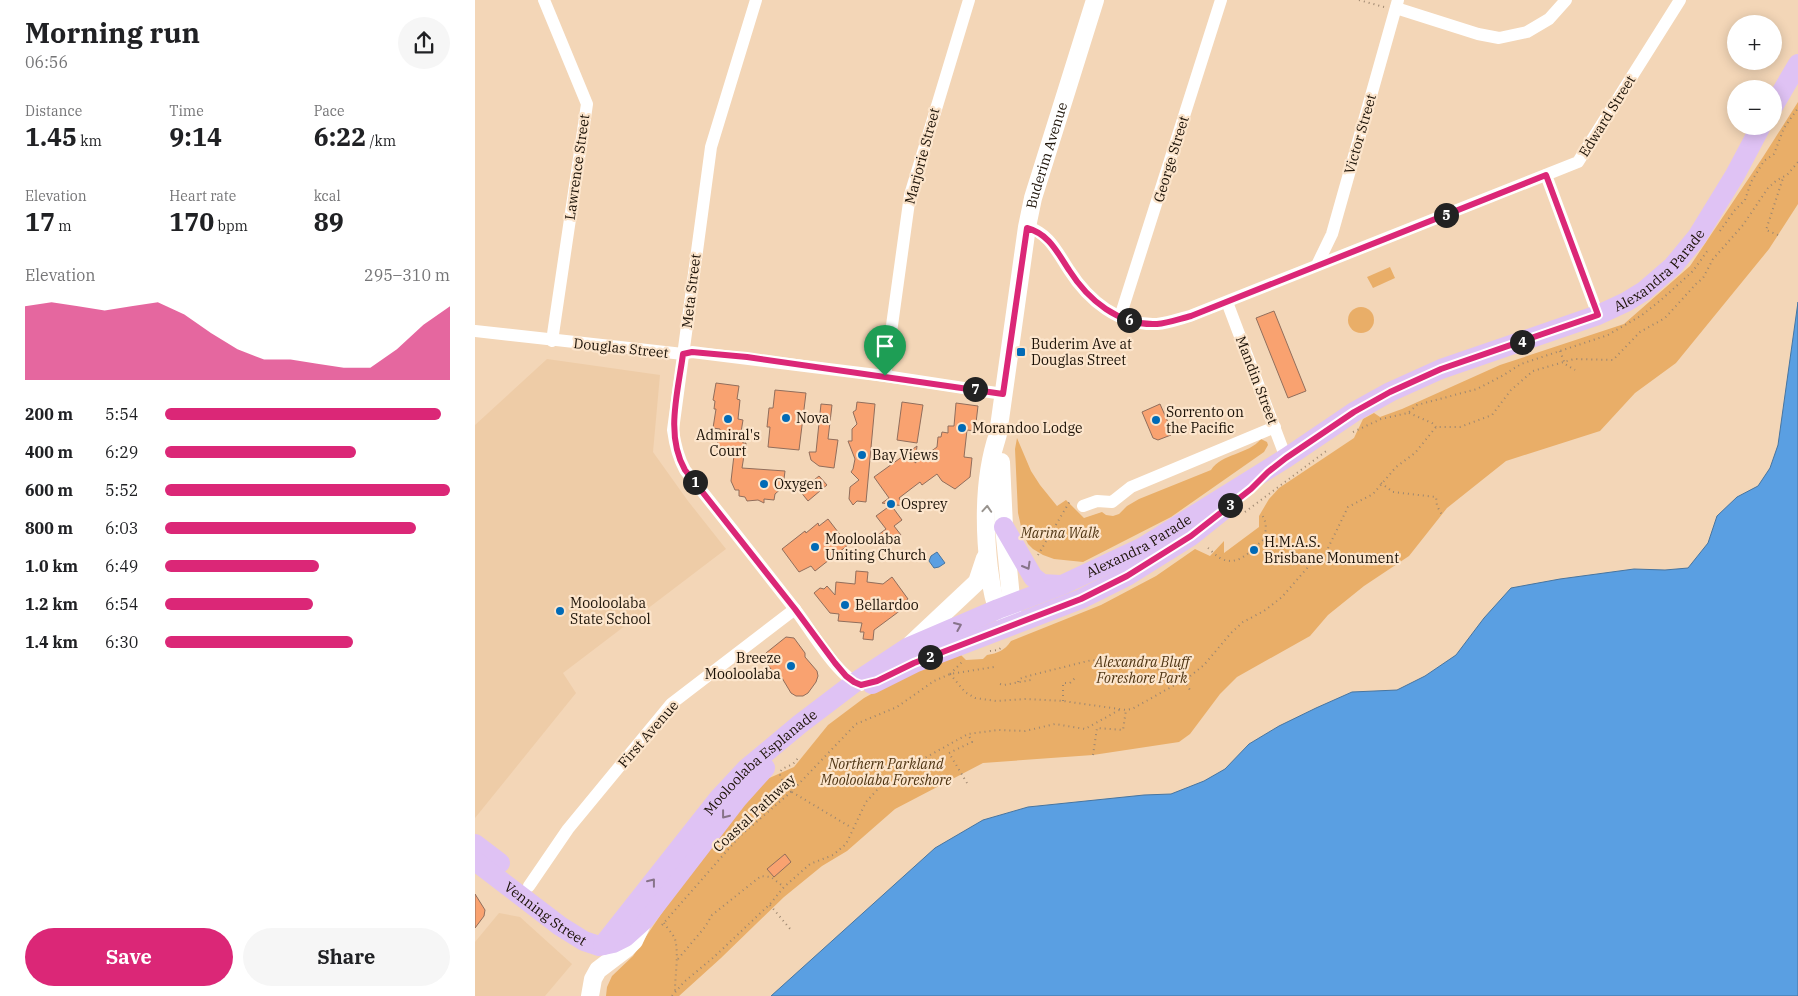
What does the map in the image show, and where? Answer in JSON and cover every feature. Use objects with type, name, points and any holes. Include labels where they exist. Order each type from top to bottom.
[{"type":"main road","name":"Buderim Avenue","points":[[1013,624],[991,583],[986,522],[993,450],[998,434],[1027,228],[1033,198],[1095,0]]},
{"type":"main road","points":[[1782,91],[1798,64]]},
{"type":"main road","points":[[1782,108],[1798,83]]},
{"type":"main road","name":"Alexandra Parade","points":[[1005,606],[1062,585],[1143,548],[1286,458],[1354,412],[1418,379],[1441,369],[1598,315],[1644,291],[1673,266],[1697,237],[1735,175],[1756,135]]},
{"type":"main road","name":"Alexandra Parade","points":[[1735,175],[1764,135]]},
{"type":"main road","name":"Buderim Avenue","points":[[998,434],[1001,451],[1005,606]]},
{"type":"main road","name":"Alexandra Parade","points":[[1013,624],[1081,599],[1127,576],[1191,536],[1251,489],[1286,458]]},
{"type":"main road","points":[[1004,527],[1033,577],[1042,584],[1062,585]]},
{"type":"main road","points":[[907,648],[977,582],[983,567],[987,547]]},
{"type":"main road","name":"Mooloolaba Esplanade","points":[[584,996],[583,980],[587,966],[595,954],[736,778],[854,682],[907,648],[1005,606]]},
{"type":"main road","name":"Mooloolaba Esplanade","points":[[589,996],[593,979],[598,970],[620,954],[637,936],[655,924],[732,806],[764,768],[810,728],[877,681],[914,663],[1013,624]]},
{"type":"main road","name":"Venning Street","points":[[475,844],[571,918],[591,930],[598,931],[609,928],[622,920]]},
{"type":"main road","name":"Venning Street","points":[[475,861],[560,926],[581,940],[593,945],[603,946],[655,924]]},
{"type":"street","name":"Lawrence Street","points":[[544,0],[587,104],[552,341]]},
{"type":"street","name":"Meta Street","points":[[756,0],[711,147],[673,430],[677,454],[685,470],[795,609],[835,663],[854,682]]},
{"type":"street","name":"Marjorie Street","points":[[885,376],[910,195],[969,0]]},
{"type":"street","name":"George Street","points":[[1120,317],[1221,0]]},
{"type":"street","points":[[1394,5],[1478,34],[1499,38],[1527,32],[1549,19],[1566,0]]},
{"type":"street","name":"Edward Street","points":[[1027,228],[1036,230],[1052,244],[1075,280],[1088,296],[1120,317],[1143,323],[1169,322],[1227,302],[1578,162],[1680,0]]},
{"type":"street","name":"Victor Street","points":[[1317,266],[1332,234],[1394,5]]},
{"type":"street","points":[[1546,175],[1598,315]]},
{"type":"street","name":"Mandin Street","points":[[1227,302],[1286,458]]},
{"type":"street","name":"Douglas Street","points":[[475,331],[683,354],[692,352],[747,357],[1003,394]]},
{"type":"street","points":[[1083,506],[1097,501],[1112,502],[1131,487],[1275,427]]},
{"type":"street","name":"First Avenue","points":[[529,886],[568,829],[671,704],[795,609]]},
{"type":"street","points":[[854,682],[861,685],[877,681]]},
{"type":"path","points":[[1359,0],[1394,5]]},
{"type":"path","points":[[1718,234],[1734,211],[1745,200],[1751,182],[1764,161],[1773,154],[1784,128],[1798,108]]},
{"type":"path","points":[[1778,235],[1766,230],[1783,178],[1798,162]]},
{"type":"path","points":[[1408,412],[1432,423],[1436,427],[1460,427],[1491,415],[1511,390],[1533,371],[1574,359],[1613,360],[1641,332],[1665,318],[1695,284],[1703,278],[1713,259],[1743,225],[1768,188],[1777,180],[1783,178]]},
{"type":"path","points":[[1348,435],[1381,419],[1408,412],[1417,405],[1477,389],[1521,364],[1608,335],[1642,315],[1693,271],[1709,249]]},
{"type":"path","points":[[1560,351],[1565,364],[1575,370]]},
{"type":"path","points":[[950,674],[965,692],[975,698],[995,701],[1025,699],[1063,701],[1127,710],[1132,709],[1189,677],[1204,665],[1243,622],[1264,611],[1282,597],[1309,566],[1326,552],[1348,507],[1373,494],[1396,466],[1415,453],[1436,427]]},
{"type":"path","points":[[1244,512],[1334,446]]},
{"type":"path","points":[[1381,483],[1393,492],[1436,497],[1437,506],[1442,515]]},
{"type":"path","points":[[1037,556],[1070,502]]},
{"type":"path","points":[[1208,548],[1223,560],[1241,559],[1263,540],[1266,524],[1261,513]]},
{"type":"path","points":[[986,651],[998,650],[1003,646]]},
{"type":"path","points":[[950,674],[966,658]]},
{"type":"path","points":[[1018,682],[1019,679],[1028,676],[1092,660],[1153,668],[1189,677]]},
{"type":"path","points":[[950,674],[994,667]]},
{"type":"path","name":"Coastal Pathway","points":[[655,924],[739,837],[791,792],[856,724],[897,706],[933,681],[950,674]]},
{"type":"path","points":[[1063,701],[1063,683],[1070,683],[1075,678]]},
{"type":"path","points":[[1000,684],[1004,685],[1031,680]]},
{"type":"path","points":[[1184,680],[1191,690]]},
{"type":"path","points":[[672,996],[684,982],[714,957],[770,904],[784,886],[810,864],[833,855],[846,844],[866,802],[887,779],[968,734],[998,730],[1025,731],[1055,724],[1085,728],[1121,709]]},
{"type":"path","points":[[1123,734],[1127,710]]},
{"type":"path","points":[[1093,755],[1097,728],[1123,730]]},
{"type":"path","points":[[967,783],[949,753],[972,742],[968,734]]},
{"type":"path","points":[[799,756],[793,764],[782,769],[780,777],[791,792],[852,829]]},
{"type":"path","points":[[675,993],[675,967],[678,959],[705,928],[712,915],[761,876],[771,877],[784,886]]},
{"type":"path","points":[[770,904],[791,930]]},
{"type":"path","points":[[655,924],[675,938],[678,959]]},
{"type":"shaded area","name":"Mooloolaba State School","points":[[547,359],[660,375],[653,452],[726,549],[563,673],[576,693],[475,818],[475,425]]},
{"type":"shaded area","points":[[499,913],[520,917],[572,964],[545,996],[475,996],[475,942]]},
{"type":"green space","name":"Alexandra Bluff Foreshore Park","points":[[1798,102],[1798,204],[1769,249],[1676,363],[1635,393],[1600,431],[1506,461],[1447,508],[1409,556],[1364,586],[1328,615],[1310,636],[1237,677],[1220,694],[1190,734],[1179,742],[1093,755],[983,763],[895,809],[847,851],[822,866],[784,897],[679,996],[606,996],[607,987],[612,976],[633,956],[690,871],[756,784],[794,767],[828,725],[864,698],[959,653],[966,660],[983,659],[987,655],[1003,649],[1011,641],[1101,605],[1156,576],[1195,549],[1210,556],[1224,541],[1224,553],[1259,527],[1259,516],[1269,499],[1279,488],[1354,438],[1363,419],[1374,413],[1380,417],[1500,365],[1624,324],[1690,266],[1777,135],[1782,135],[1782,127]]},
{"type":"green space","points":[[1390,267],[1395,278],[1373,288],[1367,277]]},
{"type":"green space","points":[[1361,307],[1370,311],[1374,320],[1370,329],[1361,333],[1352,329],[1348,320],[1352,311]]},
{"type":"green space","name":"Marina Walk","points":[[1017,438],[1031,471],[1057,506],[1066,500],[1084,518],[1102,512],[1113,516],[1119,514],[1127,506],[1139,499],[1211,470],[1222,460],[1249,448],[1261,439],[1267,442],[1268,445],[1264,452],[1171,517],[1083,562],[1054,559],[1043,555],[1028,544],[1022,531],[1018,513],[1015,449]]},
{"type":"water","points":[[1798,302],[1798,996],[771,996],[935,848],[983,820],[1028,807],[1171,794],[1204,781],[1225,769],[1249,744],[1279,726],[1316,708],[1352,692],[1397,690],[1425,676],[1456,655],[1484,618],[1511,588],[1634,569],[1665,570],[1688,568],[1708,543],[1717,516],[1737,497],[1758,486],[1770,468],[1778,445]]},
{"type":"water","points":[[937,552],[945,563],[934,568],[929,561],[931,556]]},
{"type":"building","points":[[1274,311],[1306,391],[1288,398],[1256,318]]},
{"type":"building","points":[[716,383],[739,386],[737,399],[740,400],[738,419],[743,420],[741,432],[745,433],[743,443],[746,443],[742,468],[785,471],[783,487],[775,494],[774,500],[764,499],[764,503],[758,500],[747,501],[745,497],[739,496],[739,490],[735,490],[731,481],[734,455],[719,453],[720,446],[717,446],[720,429],[713,428],[716,409],[714,409],[715,401],[713,400]]},
{"type":"building","name":"Nova","points":[[775,390],[806,393],[799,450],[768,447],[770,427],[767,427],[769,408],[773,408]]},
{"type":"building","name":"Bay Views","points":[[857,402],[875,404],[866,502],[857,501],[853,505],[849,499],[850,487],[859,480],[851,472],[855,459],[848,441],[852,441],[852,429],[857,424],[853,412],[856,410]]},
{"type":"building","points":[[902,402],[923,405],[917,443],[897,440]]},
{"type":"building","points":[[956,403],[978,406],[975,431],[967,430],[964,457],[972,458],[970,477],[955,489],[942,481],[937,474],[922,485],[920,482],[899,498],[904,506],[882,503],[889,498],[874,477],[917,446],[915,463],[937,447],[938,437],[941,437],[942,432],[948,433],[948,426],[954,426]]},
{"type":"building","points":[[821,404],[832,405],[828,439],[838,440],[834,468],[819,466],[811,460],[809,452],[816,452]]},
{"type":"building","name":"Sorrento on the Pacific","points":[[1160,404],[1171,429],[1171,435],[1158,440],[1153,438],[1142,412]]},
{"type":"building","points":[[819,476],[827,485],[808,501],[800,491]]},
{"type":"building","points":[[891,505],[902,520],[894,526],[901,535],[886,546],[878,535],[886,529],[876,516]]},
{"type":"building","name":"Mooloolaba Uniting Church","points":[[828,519],[848,545],[815,571],[811,566],[799,572],[782,549],[805,531],[806,533],[818,523],[819,526]]},
{"type":"building","name":"Bellardoo","points":[[856,571],[868,572],[867,582],[883,584],[892,577],[908,599],[902,603],[905,607],[874,630],[873,640],[863,639],[864,632],[860,632],[862,623],[838,621],[839,614],[830,613],[814,593],[820,588],[824,589],[827,586],[835,595],[836,582],[855,584]]},
{"type":"building","name":"Breeze Mooloolaba","points":[[786,637],[794,638],[805,653],[805,657],[817,671],[816,682],[808,693],[803,696],[796,696],[791,693],[782,678],[777,676],[766,663],[766,653]]},
{"type":"building","points":[[785,854],[791,862],[774,877],[767,869]]},
{"type":"building","points":[[475,894],[485,910],[484,916],[475,928]]},
{"type":"place","name":"Buderim Ave at Douglas Street","points":[[1021,352]]},
{"type":"place","name":"Nova","points":[[786,418]]},
{"type":"place","name":"Admiral's Court","points":[[728,419]]},
{"type":"place","name":"Sorrento on the Pacific","points":[[1156,420]]},
{"type":"place","name":"Morandoo Lodge","points":[[962,428]]},
{"type":"place","name":"Bay Views","points":[[862,455]]},
{"type":"place","name":"Oxygen","points":[[764,484]]},
{"type":"place","name":"Osprey","points":[[891,504]]},
{"type":"place","name":"Mooloolaba Uniting Church","points":[[815,547]]},
{"type":"place","name":"H.M.A.S. Brisbane Monument","points":[[1254,550]]},
{"type":"place","name":"Bellardoo","points":[[845,605]]},
{"type":"place","name":"Mooloolaba State School","points":[[560,611]]},
{"type":"place","name":"Breeze Mooloolaba","points":[[791,666]]},
{"type":"route","points":[[1546,175],[1598,315],[1441,369],[1390,392],[1354,412],[1286,458],[1251,489],[1191,536],[1127,576],[1081,599],[914,663],[877,681],[861,685],[846,676],[835,663],[795,609],[685,470],[677,454],[673,430],[683,354],[692,352],[747,357],[885,376],[1003,394],[1027,228],[1036,230],[1045,236],[1081,288],[1096,302],[1120,317],[1132,321],[1157,324],[1191,316],[1546,175]]},
{"type":"park label","name":"Northern Parkland Mooloolaba Foreshore","points":[[886,772]]}]
